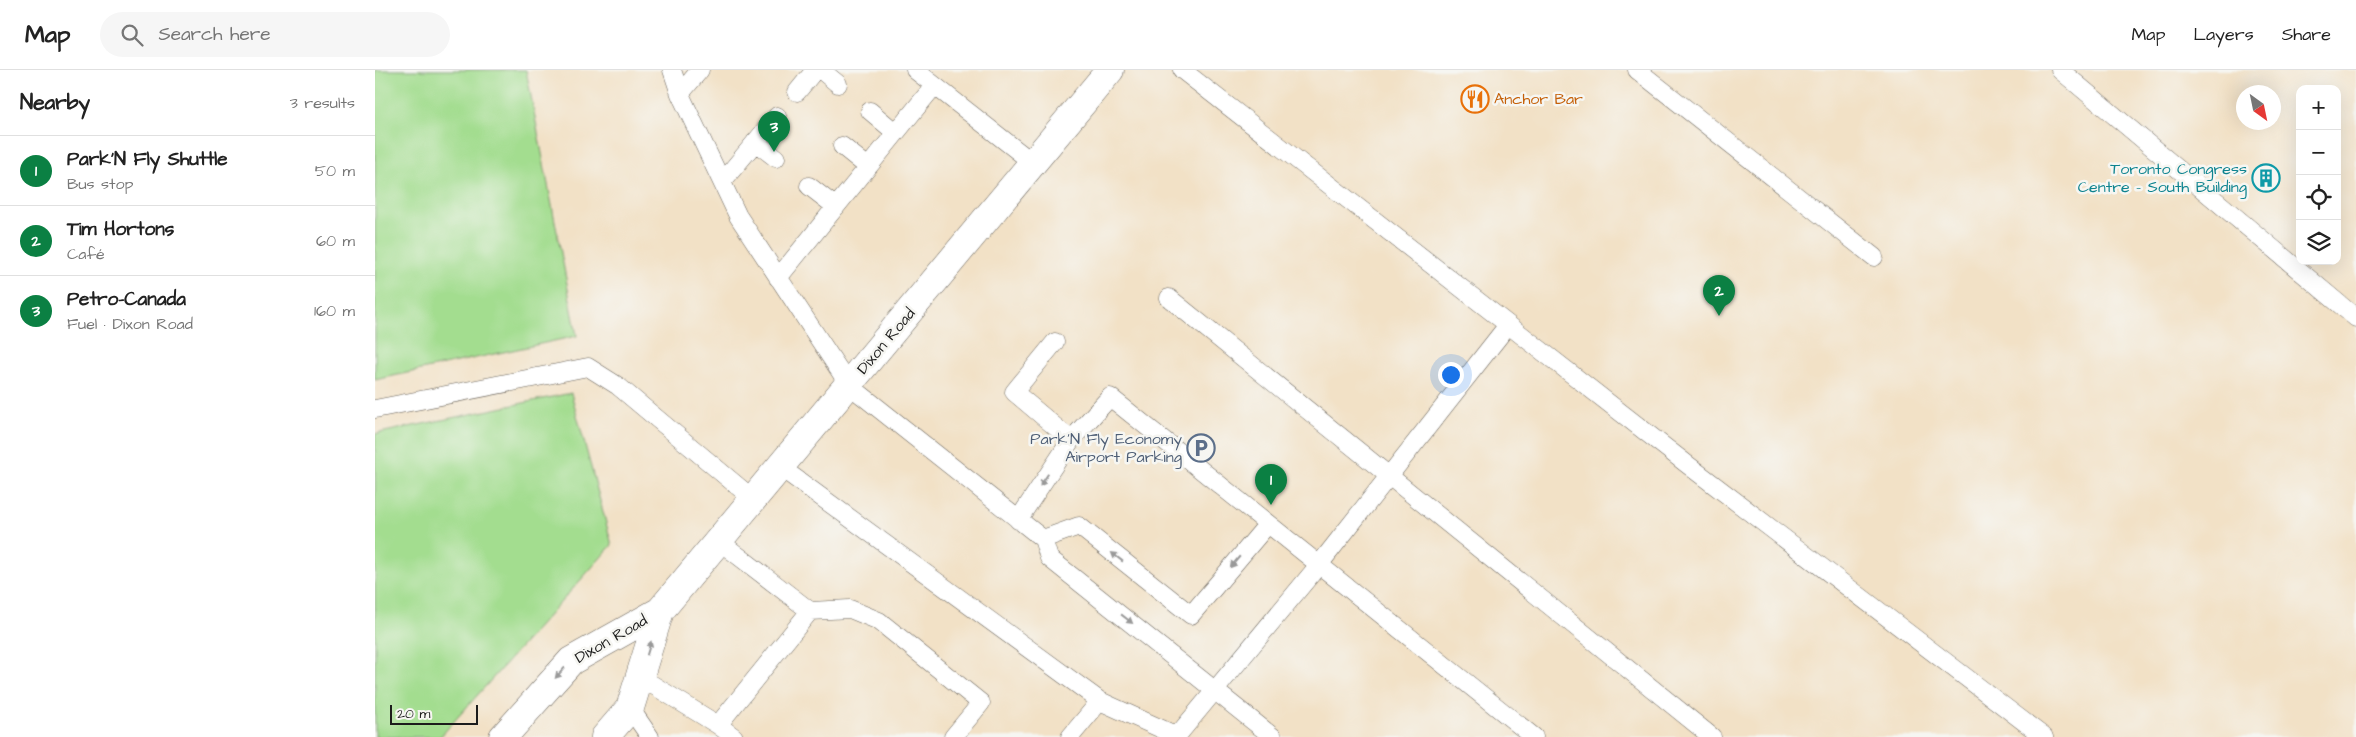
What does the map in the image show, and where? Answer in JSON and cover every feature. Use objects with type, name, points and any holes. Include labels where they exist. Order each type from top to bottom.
[{"type":"main road","name":"Dixon Road","points":[[503,737],[571,660],[660,611],[1109,70]]},
{"type":"main road","name":"Dixon Road","points":[[605,737],[630,708],[660,611]]},
{"type":"lane","points":[[672,70],[680,94],[738,216],[849,385],[1043,539],[1049,558],[1273,737]]},
{"type":"lane","points":[[680,94],[700,70]]},
{"type":"lane","points":[[797,92],[815,70]]},
{"type":"lane","points":[[821,70],[838,84]]},
{"type":"lane","points":[[915,70],[1033,163]]},
{"type":"lane","points":[[1182,70],[1508,325],[2044,737]]},
{"type":"lane","points":[[1637,70],[1874,257]]},
{"type":"lane","points":[[2060,70],[2356,318]]},
{"type":"lane","points":[[778,278],[935,86]]},
{"type":"lane","points":[[870,111],[896,133]]},
{"type":"lane","points":[[722,182],[777,116]]},
{"type":"lane","points":[[755,142],[776,158]]},
{"type":"lane","points":[[842,146],[868,167]]},
{"type":"lane","points":[[809,186],[836,207]]},
{"type":"lane","points":[[1169,298],[1712,737]]},
{"type":"lane","points":[[780,467],[1100,701],[1177,736],[1318,566],[1508,325]]},
{"type":"lane","points":[[1055,342],[1014,392],[1071,440]]},
{"type":"lane","points":[[375,409],[588,367],[618,386],[753,499]]},
{"type":"lane","points":[[1018,520],[1071,440],[1110,397],[1318,566],[1534,737]]},
{"type":"lane","points":[[1043,539],[1079,526],[1191,615],[1267,525]]},
{"type":"lane","points":[[719,540],[809,611],[850,609],[879,621],[981,703],[953,737]]},
{"type":"lane","points":[[718,725],[809,611]]},
{"type":"lane","points":[[640,677],[718,725],[734,737]]},
{"type":"lane","points":[[1071,737],[1100,701]]},
{"type":"lane","points":[[630,708],[649,737]]},
{"type":"green space","points":[[375,70],[526,70],[577,336],[375,380]]},
{"type":"green space","points":[[571,393],[612,545],[440,737],[375,737],[375,434]]},
{"type":"place","name":"Anchor Bar","points":[[1475,99]]},
{"type":"place","name":"Petro-Canada","points":[[774,152]]},
{"type":"place","name":"Toronto Congress Centre - South Building","points":[[2266,178]]},
{"type":"place","name":"Tim Hortons","points":[[1719,316]]},
{"type":"place","name":"Park'N Fly Economy Airport Parking","points":[[1201,448]]},
{"type":"place","name":"Park'N Fly Shuttle","points":[[1271,505]]}]
